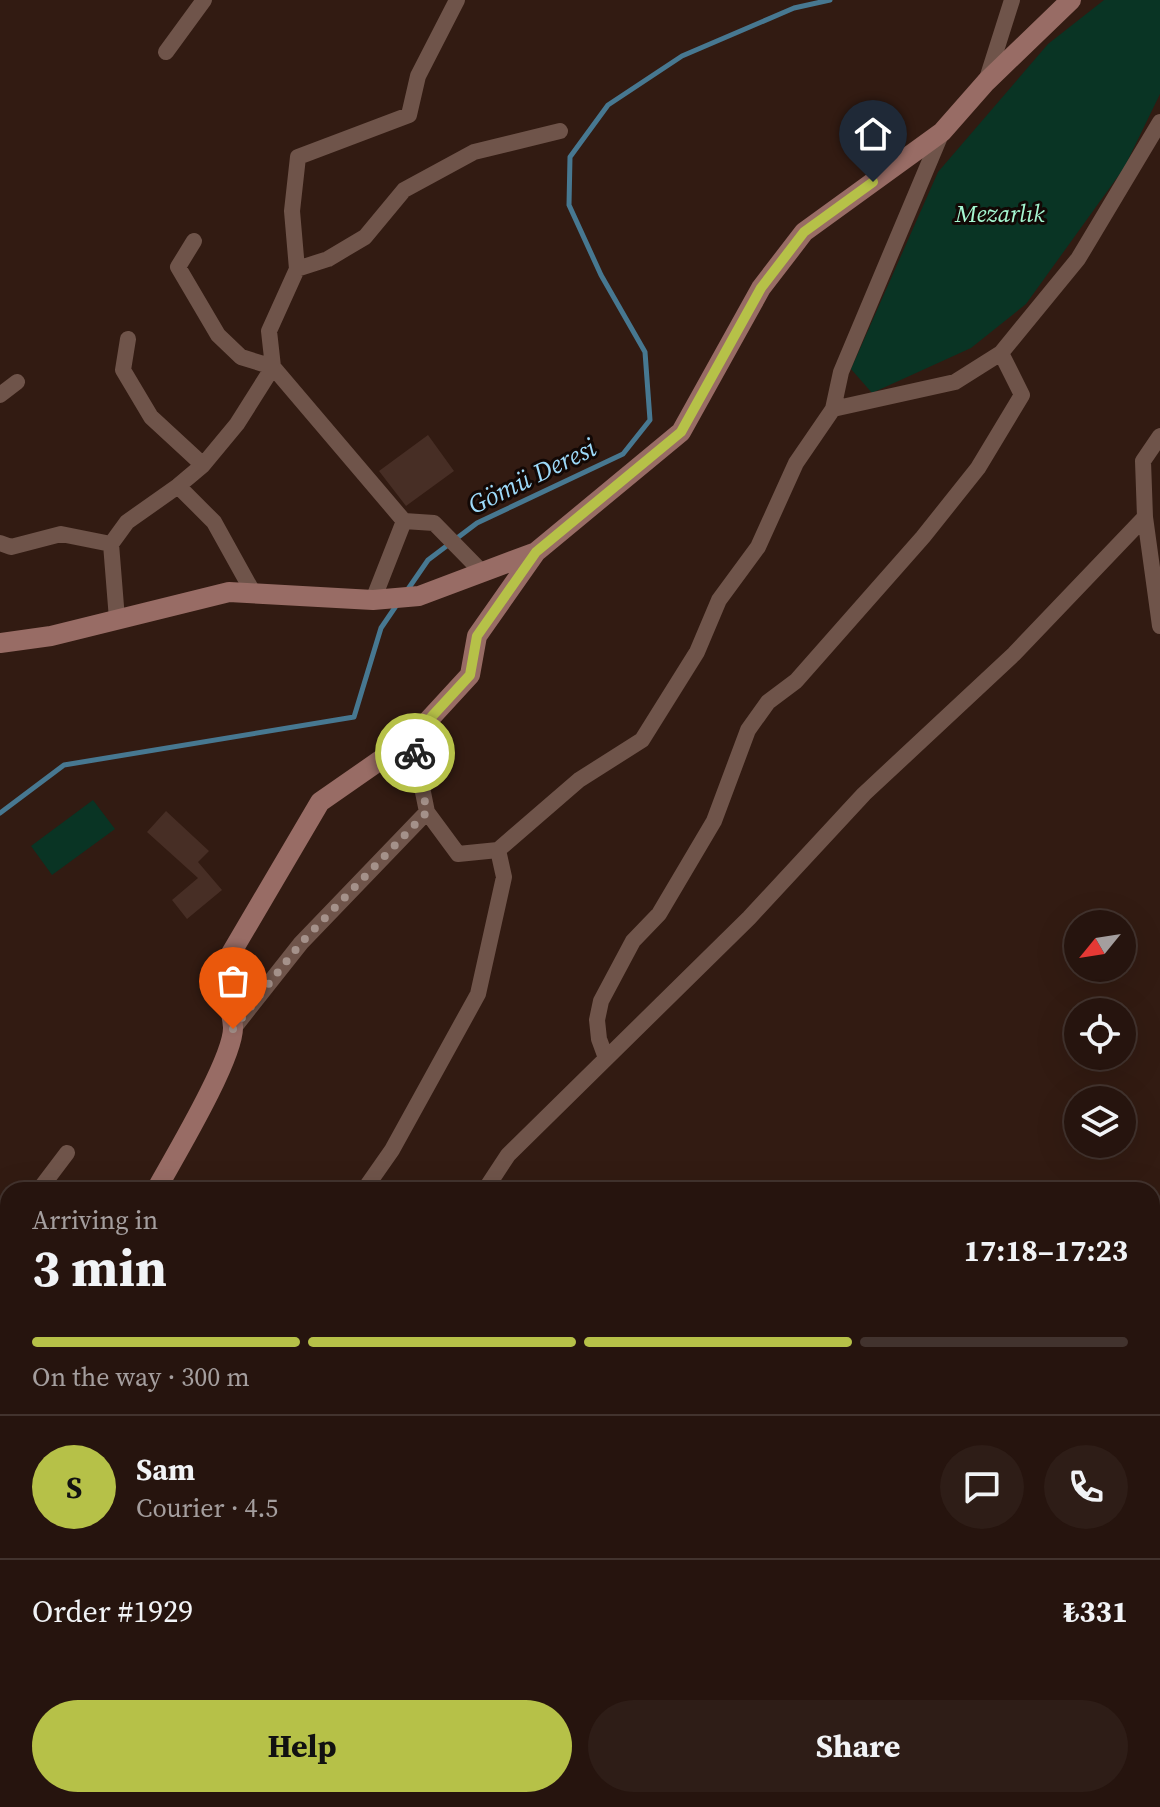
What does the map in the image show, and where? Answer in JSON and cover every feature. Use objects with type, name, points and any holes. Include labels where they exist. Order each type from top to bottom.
[{"type":"street","points":[[166,52],[204,0]]},
{"type":"street","points":[[117,619],[111,544],[127,522],[203,465],[237,424],[273,367],[269,331],[297,269],[292,211],[298,157],[409,115],[418,76],[457,0]]},
{"type":"street","points":[[986,82],[1012,0]]},
{"type":"street","points":[[233,1029],[220,972],[320,802],[412,738],[470,675],[477,636],[536,552],[681,432],[761,288],[804,232],[942,132],[986,82],[1071,0]]},
{"type":"street","points":[[833,409],[955,382],[1001,353],[1078,259],[1160,122]]},
{"type":"street","points":[[297,269],[328,259],[365,237],[404,190],[474,152],[560,131]]},
{"type":"street","points":[[412,738],[427,812],[458,854],[498,850],[579,780],[642,740],[697,652],[719,600],[758,547],[796,463],[833,409],[841,372],[942,132]]},
{"type":"street","points":[[194,241],[178,267],[218,335],[241,357],[273,367],[404,521],[434,523],[481,571]]},
{"type":"street","points":[[128,339],[123,370],[151,417],[203,465]]},
{"type":"street","points":[[606,1058],[598,1030],[601,1001],[633,941],[659,914],[714,821],[748,730],[768,702],[796,681],[923,537],[978,468],[1022,395],[1001,353]]},
{"type":"street","points":[[0,395],[17,382]]},
{"type":"street","points":[[1160,436],[1143,461],[1145,517],[1160,626]]},
{"type":"street","points":[[178,486],[214,522],[254,594]]},
{"type":"street","points":[[490,1182],[508,1155],[749,918],[864,794],[1014,654],[1145,517]]},
{"type":"street","points":[[373,600],[404,521]]},
{"type":"street","points":[[0,543],[11,547],[61,534],[111,544]]},
{"type":"street","points":[[0,643],[51,636],[229,592],[373,600],[419,596],[536,552]]},
{"type":"street","points":[[161,1182],[193,1125],[223,1062],[233,1029],[301,943],[427,812]]},
{"type":"street","points":[[370,1182],[392,1150],[478,994],[504,877],[498,850]]},
{"type":"street","points":[[45,1182],[67,1153]]},
{"type":"green space","name":"Mezarlık","points":[[1104,0],[1160,0],[1160,94],[1124,168],[1026,304],[971,348],[872,393],[851,369],[938,172],[1048,44]]},
{"type":"green space","points":[[93,800],[115,829],[52,875],[31,846]]},
{"type":"building","points":[[428,435],[454,471],[406,506],[379,471]]},
{"type":"building","points":[[166,811],[209,851],[198,862],[222,890],[187,919],[172,900],[198,878],[147,832]]},
{"type":"waterway","name":"Gömü Deresi","points":[[406,592],[428,560],[477,523],[623,454],[650,420],[645,352],[601,275],[569,205],[570,157],[608,105],[682,56],[794,8],[830,0]]},
{"type":"waterway","name":"Gömü Deresi","points":[[0,813],[64,765],[354,717],[381,628],[398,603]]},
{"type":"way so far","points":[[233,1029],[301,943],[427,812],[415,753]]},
{"type":"route","points":[[415,753],[412,738],[470,675],[477,636],[536,552],[681,432],[761,288],[804,232],[873,182]]}]
